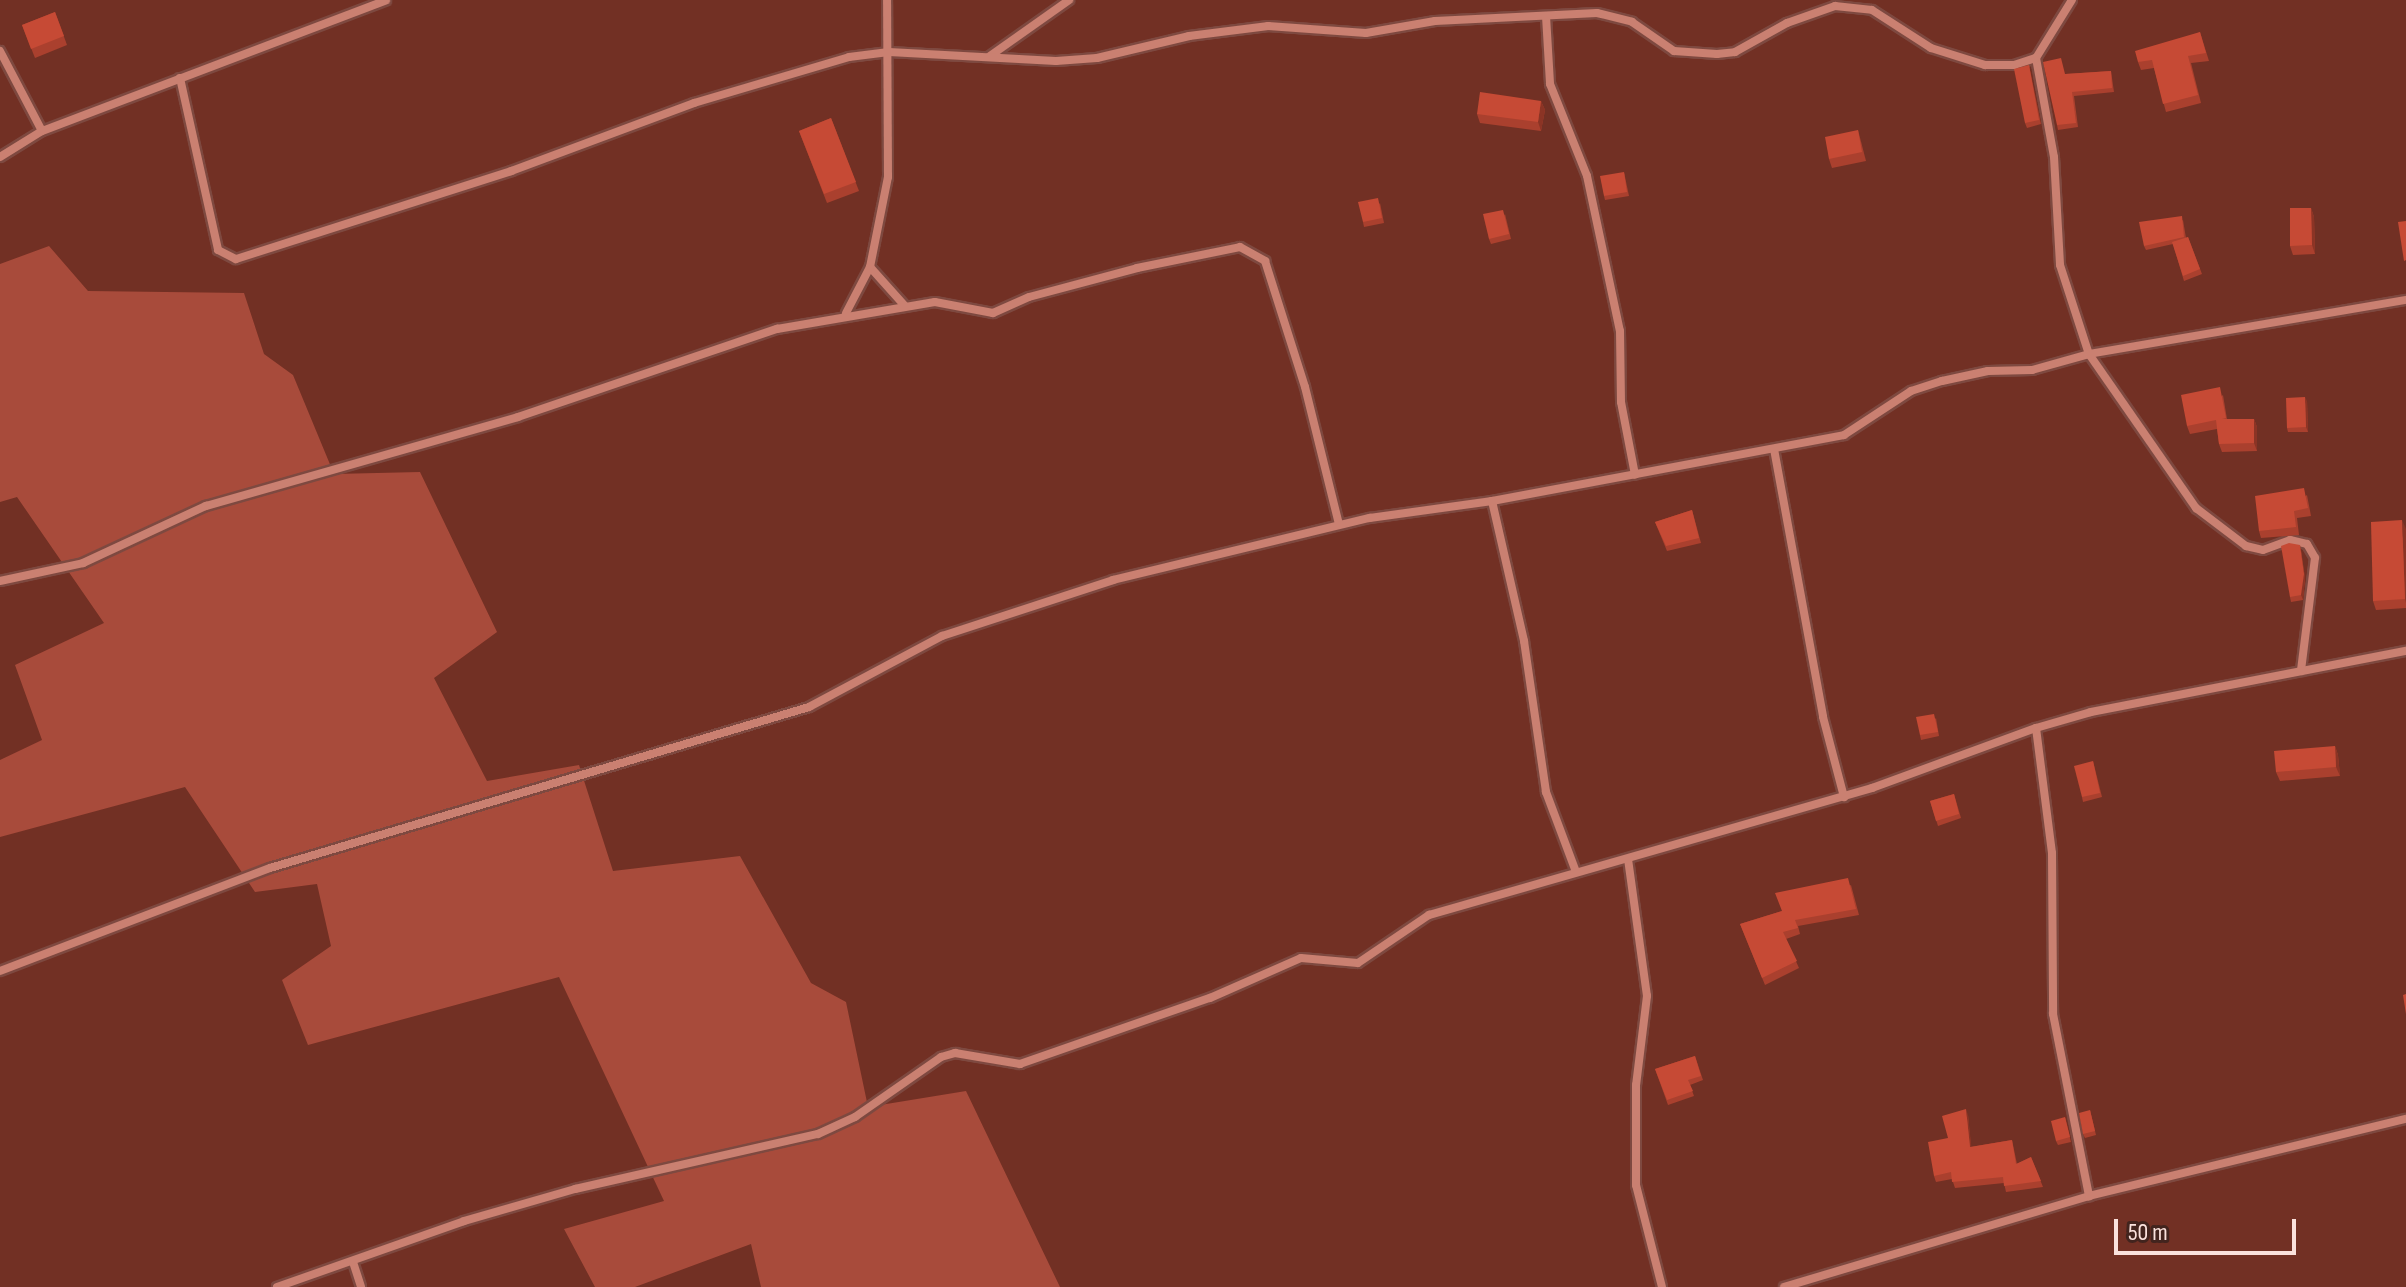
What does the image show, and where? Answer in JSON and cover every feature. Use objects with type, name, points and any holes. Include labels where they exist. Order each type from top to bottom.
[{"type":"street","points":[[0,157],[42,131],[386,0]]},
{"type":"street","points":[[846,313],[870,267],[888,177],[887,0]]},
{"type":"street","points":[[989,57],[1069,0]]},
{"type":"street","points":[[2072,0],[2036,58],[2054,157],[2060,265],[2089,354],[2196,508],[2246,546],[2263,550],[2290,540],[2307,544],[2315,558],[2301,671]]},
{"type":"street","points":[[180,78],[218,250],[236,259],[511,171],[803,67],[889,52],[1097,58],[1189,36],[1268,26],[1366,33],[1435,21],[1597,13],[1632,22],[1674,51],[1717,54],[1735,52],[1787,23],[1835,6],[1872,10],[1931,48],[1985,65],[2036,58]]},
{"type":"street","points":[[1546,16],[1550,84],[1587,176],[1620,331],[1621,402],[1635,475]]},
{"type":"street","points":[[0,51],[42,131]]},
{"type":"street","points":[[0,581],[115,552],[206,506],[518,417],[777,329],[846,313],[935,302],[993,313],[1029,297],[1137,268],[1240,247],[1253,251],[1265,261],[1288,331],[1339,524]]},
{"type":"street","points":[[870,267],[905,306]]},
{"type":"street","points":[[0,971],[270,868],[809,707],[942,636],[1113,580],[1339,524],[1492,501],[1844,435],[1911,391],[1988,371],[2032,370],[2089,354],[2406,300]]},
{"type":"street","points":[[1774,449],[1823,717],[1844,797]]},
{"type":"street","points":[[1492,501],[1524,641],[1546,792],[1576,872]]},
{"type":"street","points":[[277,1287],[464,1221],[575,1189],[818,1134],[855,1117],[941,1057],[955,1053],[1020,1064],[1210,998],[1301,958],[1358,963],[1429,915],[1844,797],[2036,728],[2091,712],[2406,651]]},
{"type":"street","points":[[2036,728],[2052,853],[2053,1014],[2089,1196]]},
{"type":"street","points":[[1628,859],[1647,996],[1636,1085],[1636,1185],[1662,1287]]},
{"type":"street","points":[[1784,1287],[2089,1196],[2406,1119]]},
{"type":"street","points":[[353,1262],[361,1287]]},
{"type":"shaded area","points":[[49,246],[88,291],[244,293],[264,354],[293,375],[334,474],[420,472],[497,632],[434,678],[487,781],[579,765],[613,871],[740,856],[811,983],[846,1002],[868,1107],[966,1091],[1060,1287],[761,1287],[751,1244],[635,1287],[595,1287],[564,1229],[664,1201],[559,977],[308,1045],[282,980],[331,946],[317,884],[255,892],[185,787],[0,837],[0,760],[42,740],[15,665],[104,623],[17,497],[0,502],[0,264]]},
{"type":"building","points":[[55,12],[64,36],[31,49],[22,25]]},
{"type":"building","points":[[2200,32],[2206,53],[2188,56],[2198,95],[2163,104],[2152,60],[2138,62],[2135,51]]},
{"type":"building","points":[[2061,58],[2065,74],[2111,71],[2112,88],[2072,92],[2076,123],[2057,125],[2043,62]]},
{"type":"building","points":[[2029,65],[2039,120],[2025,123],[2014,69]]},
{"type":"building","points":[[1480,92],[1541,101],[1538,122],[1477,114]]},
{"type":"building","points":[[831,118],[856,182],[824,194],[799,131]]},
{"type":"building","points":[[1858,130],[1862,152],[1829,159],[1825,137]]},
{"type":"building","points":[[1624,172],[1627,192],[1604,196],[1600,176]]},
{"type":"building","points":[[1378,198],[1382,218],[1363,222],[1358,202]]},
{"type":"building","points":[[2290,208],[2311,208],[2312,245],[2290,246]]},
{"type":"building","points":[[1503,210],[1509,234],[1489,239],[1483,214]]},
{"type":"building","points":[[2182,216],[2184,237],[2144,246],[2139,222]]},
{"type":"building","points":[[2406,221],[2406,260],[2404,261],[2398,222]]},
{"type":"building","points":[[2188,237],[2200,269],[2183,276],[2172,242]]},
{"type":"building","points":[[2220,387],[2226,418],[2222,419],[2254,419],[2254,443],[2219,444],[2216,420],[2187,426],[2181,395]]},
{"type":"building","points":[[2305,397],[2306,427],[2287,428],[2286,398]]},
{"type":"building","points":[[2304,488],[2308,508],[2294,511],[2296,527],[2259,531],[2255,496]]},
{"type":"building","points":[[1692,510],[1699,538],[1666,546],[1655,522]]},
{"type":"building","points":[[2402,520],[2405,599],[2373,601],[2371,522]]},
{"type":"building","points":[[2289,543],[2300,545],[2304,574],[2301,595],[2290,597],[2281,546]]},
{"type":"building","points":[[1934,714],[1938,732],[1920,735],[1916,717]]},
{"type":"building","points":[[2335,746],[2336,767],[2276,772],[2274,751]]},
{"type":"building","points":[[2093,761],[2100,793],[2082,797],[2074,766]]},
{"type":"building","points":[[1954,794],[1959,814],[1936,821],[1930,801]]},
{"type":"building","points":[[1848,878],[1856,909],[1795,920],[1798,928],[1783,932],[1797,961],[1762,978],[1740,924],[1782,911],[1775,893]]},
{"type":"building","points":[[1695,1056],[1701,1076],[1688,1080],[1693,1091],[1667,1100],[1655,1069]]},
{"type":"building","points":[[1966,1109],[1970,1147],[2012,1140],[2016,1164],[2031,1157],[2041,1181],[2004,1186],[2003,1177],[1952,1182],[1951,1172],[1934,1176],[1928,1142],[1948,1138],[1942,1116]]},
{"type":"building","points":[[2090,1110],[2095,1131],[2083,1134],[2079,1113]]},
{"type":"building","points":[[2065,1117],[2070,1137],[2056,1141],[2051,1121]]}]
